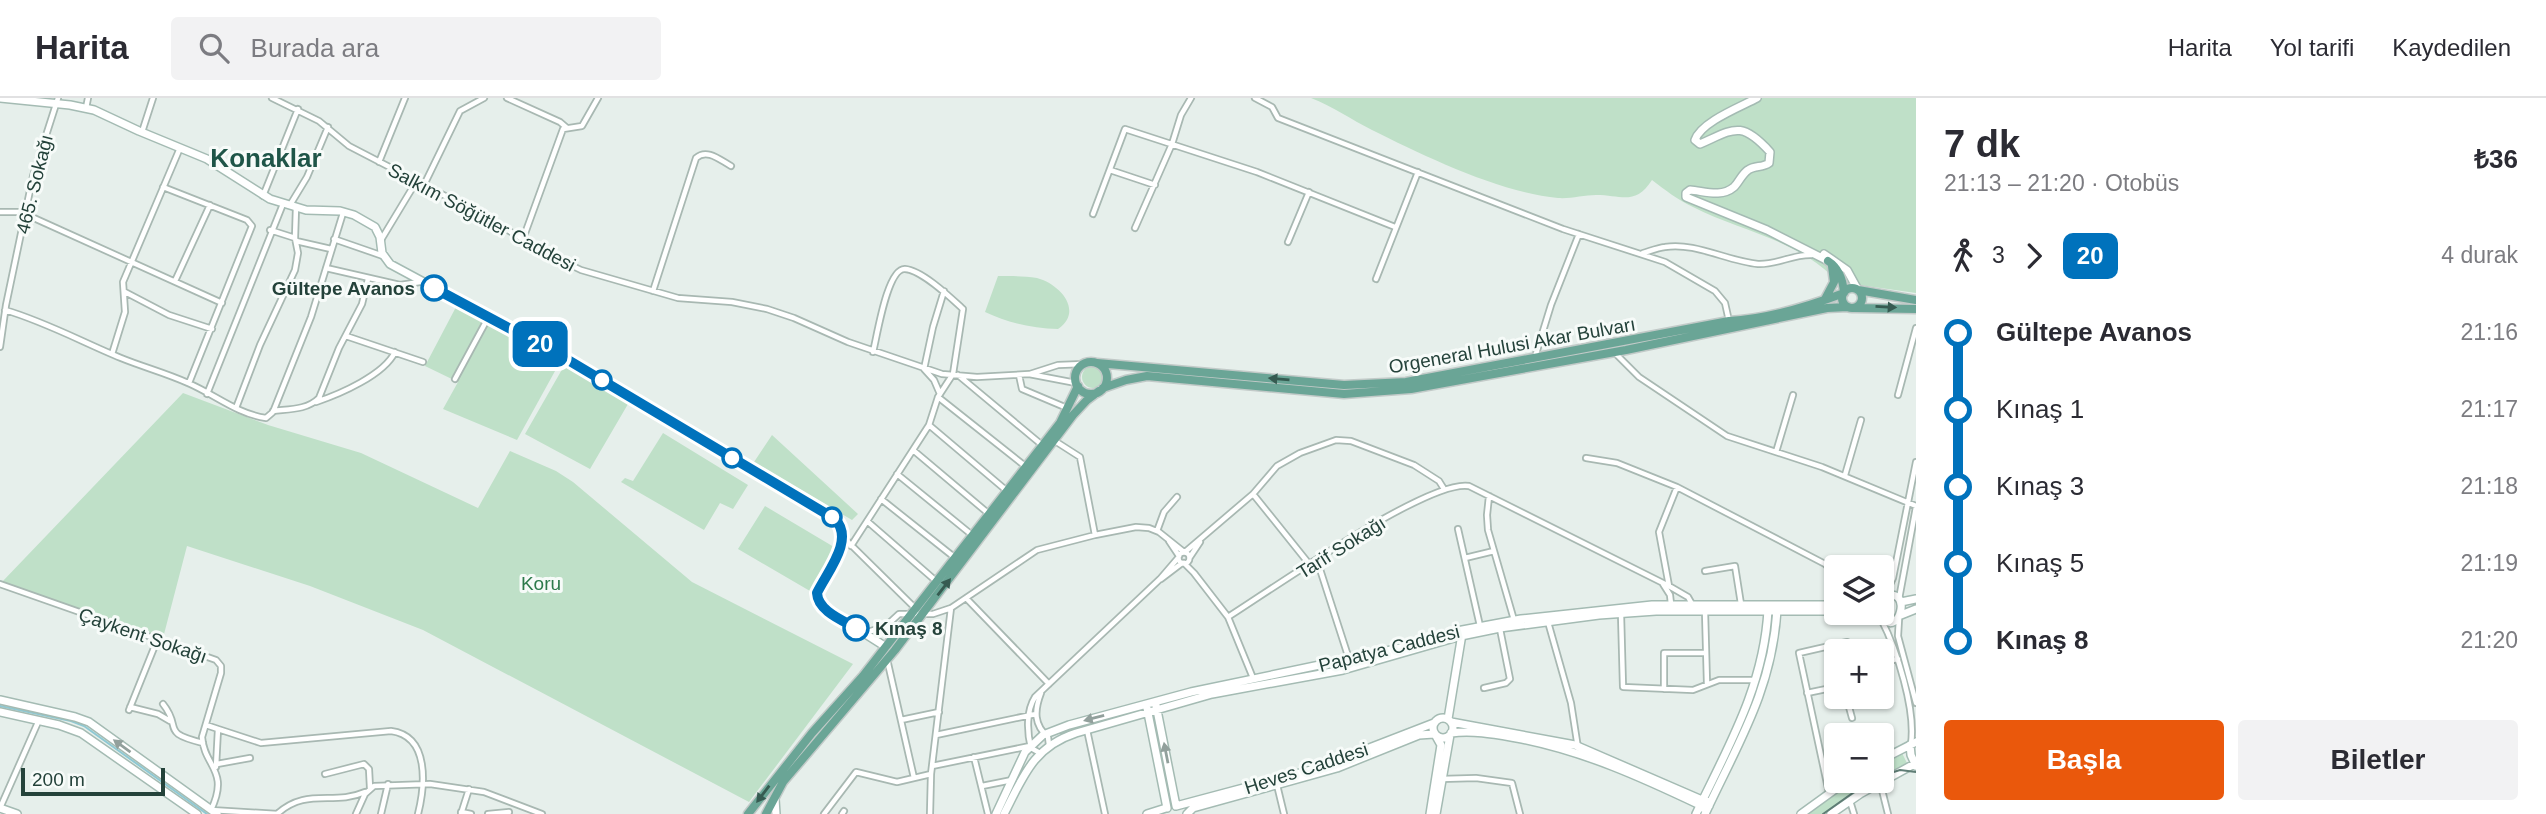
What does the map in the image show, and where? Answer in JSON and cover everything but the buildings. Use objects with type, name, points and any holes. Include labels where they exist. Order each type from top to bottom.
[{"type":"main road","points":[[1828,261],[1839,272],[1844,293],[1842,299],[1851,307],[1861,298],[1858,290]]},
{"type":"main road","points":[[1822,302],[1834,282],[1834,271],[1828,261]]},
{"type":"main road","points":[[1844,293],[1849,289],[1916,300]]},
{"type":"main road","name":"Orgeneral Hulusi Akar Bulvarı","points":[[1097,363],[1344,385],[1406,382],[1754,318],[1822,302],[1844,293]]},
{"type":"main road","name":"Orgeneral Hulusi Akar Bulvarı","points":[[748,814],[917,612],[1080,408],[1101,390],[1126,380],[1147,376],[1344,394],[1411,389],[1614,352],[1827,308],[1916,309]]},
{"type":"main road","points":[[1097,363],[1104,368],[1107,376],[1101,390],[1087,393],[1077,385],[1077,371],[1084,364],[1097,363]]},
{"type":"main road","name":"Orgeneral Hulusi Akar Bulvarı","points":[[766,814],[783,782],[887,659],[936,581],[1042,446],[1068,408],[1077,385]]},
{"type":"street","points":[[0,98],[58,101],[86,107],[142,133],[181,146],[220,167],[263,196],[289,206],[344,212],[370,223],[377,230],[383,256]]},
{"type":"street","points":[[86,107],[88,98]]},
{"type":"street","points":[[142,133],[153,98]]},
{"type":"street","name":"Salkım Söğütler Caddesi","points":[[272,98],[298,109],[328,127],[349,145],[379,162],[571,266],[686,299],[732,302],[767,309],[873,352],[924,369],[955,375],[1019,375],[1058,365],[1084,364]]},
{"type":"street","points":[[379,162],[405,98]]},
{"type":"street","points":[[424,186],[460,111],[484,98]]},
{"type":"street","points":[[506,98],[560,122],[567,128]]},
{"type":"street","points":[[523,239],[564,129],[582,126],[590,117],[598,98]]},
{"type":"street","points":[[1135,228],[1172,144],[1178,122],[1191,98]]},
{"type":"street","points":[[1255,98],[1272,107],[1278,118],[1579,234],[1642,253],[1676,267],[1715,290],[1725,303],[1729,321]]},
{"type":"street","points":[[1757,98],[1719,118],[1697,135],[1695,140],[1700,144],[1729,130],[1740,130],[1770,152],[1769,163],[1764,167],[1747,170],[1737,184],[1727,191],[1719,193],[1690,190],[1685,196],[1688,200],[1767,230],[1828,261]]},
{"type":"street","name":"465. Sokağı","points":[[0,347],[1,327],[35,165],[58,101]]},
{"type":"street","points":[[263,196],[298,109]]},
{"type":"street","points":[[207,394],[270,230],[307,177],[328,127]]},
{"type":"street","points":[[1093,214],[1125,129],[1309,192],[1395,226]]},
{"type":"street","points":[[112,354],[125,312],[124,282],[181,146]]},
{"type":"street","points":[[653,291],[696,158],[707,153],[731,166]]},
{"type":"street","points":[[1110,170],[1155,185]]},
{"type":"street","points":[[1376,279],[1418,172]]},
{"type":"street","points":[[381,240],[416,182]]},
{"type":"street","points":[[163,187],[247,220],[252,226],[189,383]]},
{"type":"street","points":[[1288,242],[1309,192]]},
{"type":"street","points":[[175,281],[210,205]]},
{"type":"street","points":[[236,408],[260,345],[295,270],[298,253],[289,206]]},
{"type":"street","points":[[0,212],[26,213],[222,303]]},
{"type":"street","points":[[5,310],[44,323],[112,354],[189,383],[236,408],[265,418],[270,417],[307,326],[344,212]]},
{"type":"street","points":[[270,230],[295,240],[331,249]]},
{"type":"street","points":[[1535,358],[1579,234]]},
{"type":"street","points":[[334,239],[383,256],[390,264],[563,357],[835,519],[841,527],[843,537],[817,597],[823,607],[886,647]]},
{"type":"street","points":[[1642,253],[1666,246],[1694,249],[1756,264],[1775,264],[1797,256],[1818,255]]},
{"type":"street","points":[[1807,249],[1836,260],[1854,279],[1858,290]]},
{"type":"street","points":[[326,268],[400,285],[422,281]]},
{"type":"street","points":[[851,546],[929,425],[939,395],[955,375],[963,309],[944,291],[918,273],[906,269],[898,271],[888,289],[873,352]]},
{"type":"street","points":[[315,402],[322,393],[362,304],[368,279]]},
{"type":"street","points":[[944,291],[924,369],[934,380],[939,395],[1026,467]]},
{"type":"street","points":[[125,292],[169,314],[212,330]]},
{"type":"street","points":[[455,379],[489,316]]},
{"type":"street","points":[[1898,395],[1916,328]]},
{"type":"street","points":[[346,336],[423,362]]},
{"type":"street","points":[[273,411],[301,408],[344,390],[380,370],[395,352]]},
{"type":"street","points":[[1614,352],[1639,377],[1714,429],[1744,443],[1845,475],[1916,507],[1900,601],[1898,636],[1916,703]]},
{"type":"street","name":"Salkım Söğütler Caddesi","points":[[1029,374],[1077,385]]},
{"type":"street","points":[[955,375],[1042,446]]},
{"type":"street","points":[[1019,375],[1022,389],[1068,408]]},
{"type":"street","points":[[1776,452],[1793,395]]},
{"type":"street","points":[[1845,475],[1861,420]]},
{"type":"street","points":[[929,425],[1007,491]]},
{"type":"street","points":[[1054,440],[1080,457],[1095,535]]},
{"type":"street","points":[[1030,746],[1029,714],[1033,700],[1253,494],[1277,466],[1300,453],[1336,440],[1351,440],[1414,465],[1439,481],[1444,489]]},
{"type":"street","points":[[913,450],[989,514]]},
{"type":"street","points":[[1586,458],[1617,463],[1677,487],[1824,563]]},
{"type":"street","points":[[1894,573],[1916,462]]},
{"type":"street","points":[[897,474],[972,535]]},
{"type":"street","name":"Tarif Sokağı","points":[[1228,617],[1356,535],[1444,489],[1457,485],[1469,486],[1489,495]]},
{"type":"street","points":[[1669,586],[1659,532],[1677,487]]},
{"type":"street","points":[[1253,494],[1310,565]]},
{"type":"street","points":[[1515,621],[1487,523],[1489,495],[1669,586],[1688,597],[1692,607]]},
{"type":"street","points":[[1157,531],[1164,512],[1177,497]]},
{"type":"street","points":[[881,499],[954,557]]},
{"type":"street","points":[[867,521],[936,581]]},
{"type":"street","points":[[864,634],[886,626],[899,614],[933,614],[951,608],[1037,550],[1136,527],[1157,531],[1184,558],[1228,617],[1254,679]]},
{"type":"street","points":[[1458,529],[1480,626]]},
{"type":"street","points":[[843,537],[917,612]]},
{"type":"street","points":[[1465,558],[1494,551]]},
{"type":"street","points":[[1317,560],[1350,659]]},
{"type":"street","points":[[1704,571],[1735,566],[1741,604]]},
{"type":"street","points":[[1663,583],[1672,607]]},
{"type":"street","name":"Çaykent Sokağı","points":[[0,584],[65,609],[206,654],[220,663],[221,673],[203,743]]},
{"type":"street","points":[[966,597],[1046,687]]},
{"type":"street","points":[[1894,597],[1900,601],[1916,598]]},
{"type":"street","name":"Papatya Caddesi","points":[[1156,705],[1343,670],[1480,626],[1615,608],[1741,604],[1824,605]]},
{"type":"street","name":"Papatya Caddesi","points":[[1004,814],[1027,769],[1049,746],[1062,738],[1156,705],[1254,679],[1459,634],[1672,607]]},
{"type":"street","name":"Papatya Caddesi","points":[[1692,607],[1705,610],[1824,611]]},
{"type":"street","points":[[930,814],[931,774],[951,608]]},
{"type":"street","points":[[1894,619],[1916,609]]},
{"type":"street","points":[[1705,610],[1707,684]]},
{"type":"street","points":[[1696,814],[1744,715],[1757,680],[1765,645],[1768,610]]},
{"type":"street","points":[[1707,810],[1758,704],[1771,659],[1777,610]]},
{"type":"street","points":[[1621,613],[1623,687],[1693,690],[1729,678],[1757,680]]},
{"type":"street","points":[[1548,622],[1571,703],[1579,749]]},
{"type":"street","points":[[1883,625],[1898,659],[1913,716],[1911,755],[1916,764],[1894,775]]},
{"type":"street","points":[[1484,688],[1506,683],[1510,679],[1500,628]]},
{"type":"street","points":[[1436,814],[1450,734],[1448,720],[1459,634]]},
{"type":"street","points":[[158,638],[130,709],[158,714],[171,721]]},
{"type":"street","points":[[1824,648],[1798,653],[1824,770]]},
{"type":"street","points":[[1664,689],[1664,653],[1706,653]]},
{"type":"street","points":[[887,659],[914,778]]},
{"type":"street","points":[[1894,660],[1898,659]]},
{"type":"street","points":[[1046,687],[1036,714],[1038,726],[1049,739],[1049,746]]},
{"type":"street","points":[[1807,693],[1824,689]]},
{"type":"street","points":[[0,700],[40,714],[86,736],[197,814]]},
{"type":"street","points":[[163,704],[173,730],[180,737],[203,743],[216,772]]},
{"type":"street","points":[[1156,705],[1176,806],[1187,814]]},
{"type":"street","points":[[1147,708],[1166,810],[1147,814]]},
{"type":"street","name":"Papatya Caddesi","points":[[996,814],[1022,758],[1030,746],[1045,734],[1069,724],[1147,708]]},
{"type":"street","points":[[1850,709],[1852,718]]},
{"type":"street","points":[[0,712],[40,714],[89,722],[214,812],[278,814],[293,802],[308,797],[344,799],[388,784],[423,784],[469,789],[513,801],[542,814]]},
{"type":"street","points":[[901,720],[939,712]]},
{"type":"street","points":[[16,814],[0,808],[40,714]]},
{"type":"street","points":[[936,735],[1036,714]]},
{"type":"street","points":[[1430,814],[1441,745],[1435,735],[1434,723],[1438,719],[1555,740],[1701,802]]},
{"type":"street","name":"Heves Caddesi","points":[[1166,810],[1315,769],[1434,723]]},
{"type":"street","points":[[206,725],[261,744],[398,732],[410,738],[417,746],[421,758],[423,784],[418,814]]},
{"type":"street","points":[[214,812],[218,729]]},
{"type":"street","points":[[1087,730],[1105,814]]},
{"type":"street","points":[[1435,735],[1442,738],[1450,734],[1481,732],[1579,749],[1685,797],[1701,802],[1708,800],[1707,810]]},
{"type":"street","name":"Heves Caddesi","points":[[1187,814],[1193,808],[1337,768],[1419,735],[1435,735]]},
{"type":"street","points":[[1894,753],[1913,743]]},
{"type":"street","points":[[932,766],[1030,746],[1040,753]]},
{"type":"street","points":[[974,757],[988,814]]},
{"type":"street","points":[[216,764],[250,758]]},
{"type":"street","points":[[325,774],[366,764],[369,769],[368,790],[356,814]]},
{"type":"street","points":[[824,814],[856,772],[891,781],[931,774]]},
{"type":"street","points":[[1441,779],[1476,778],[1512,783],[1520,814]]},
{"type":"street","points":[[982,786],[1013,779]]},
{"type":"street","points":[[381,814],[388,784]]},
{"type":"street","points":[[1277,785],[1284,814]]},
{"type":"street","points":[[469,789],[461,813],[471,814]]},
{"type":"street","points":[[1801,814],[1829,793]]},
{"type":"street","points":[[1831,814],[1862,793]]},
{"type":"street","points":[[1883,793],[1888,814]]},
{"type":"street","points":[[776,814],[777,795]]},
{"type":"street","points":[[1850,800],[1854,814]]},
{"type":"street","points":[[488,814],[508,813],[513,801]]},
{"type":"green space","points":[[1311,98],[1916,98],[1916,293],[1831,281],[1831,275],[1799,252],[1693,207],[1652,180],[1640,193],[1627,197],[1596,195],[1563,198],[1536,195],[1488,181],[1439,162]]},
{"type":"green space","points":[[998,276],[1037,278],[1054,286],[1066,299],[1069,307],[1066,322],[1058,329],[1039,327],[1011,322],[985,312]]},
{"type":"green space","points":[[456,307],[560,362],[517,440],[443,409],[458,382],[425,366]]},
{"type":"green space","points":[[564,366],[628,404],[590,469],[525,434]]},
{"type":"green space","points":[[1089,366],[1097,366],[1104,373],[1104,381],[1097,388],[1089,388],[1082,381],[1082,373]]},
{"type":"green space","name":"Koru","points":[[183,393],[268,425],[361,453],[478,508],[510,451],[556,471],[573,482],[692,582],[853,664],[749,802],[423,630],[310,586],[187,546],[163,638],[2,582]]},
{"type":"green space","points":[[663,433],[748,485],[733,509],[720,503],[704,530],[621,482],[625,478],[633,481]]},
{"type":"green space","points":[[772,435],[858,514],[852,520],[754,462]]},
{"type":"green space","points":[[765,506],[834,547],[815,589],[810,591],[738,549]]},
{"type":"green space","points":[[1900,749],[1907,763],[1894,770],[1894,753]]},
{"type":"green space","points":[[1833,793],[1858,793],[1826,814],[1804,814]]},
{"type":"waterway","points":[[0,706],[84,726],[207,814]]},
{"type":"tram line","points":[[1894,772],[1916,772]]},
{"type":"tram line","points":[[1823,814],[1853,793]]},
{"type":"bus line","name":"20","points":[[434,288],[563,357],[835,519],[841,527],[843,540],[817,593],[818,603],[856,628]]},
{"type":"place","name":"Gültepe Avanos","points":[[434,288]]},
{"type":"place","name":"Kınaş 8","points":[[856,628]]},
{"type":"district","name":"Konaklar","points":[[266,158]]}]
